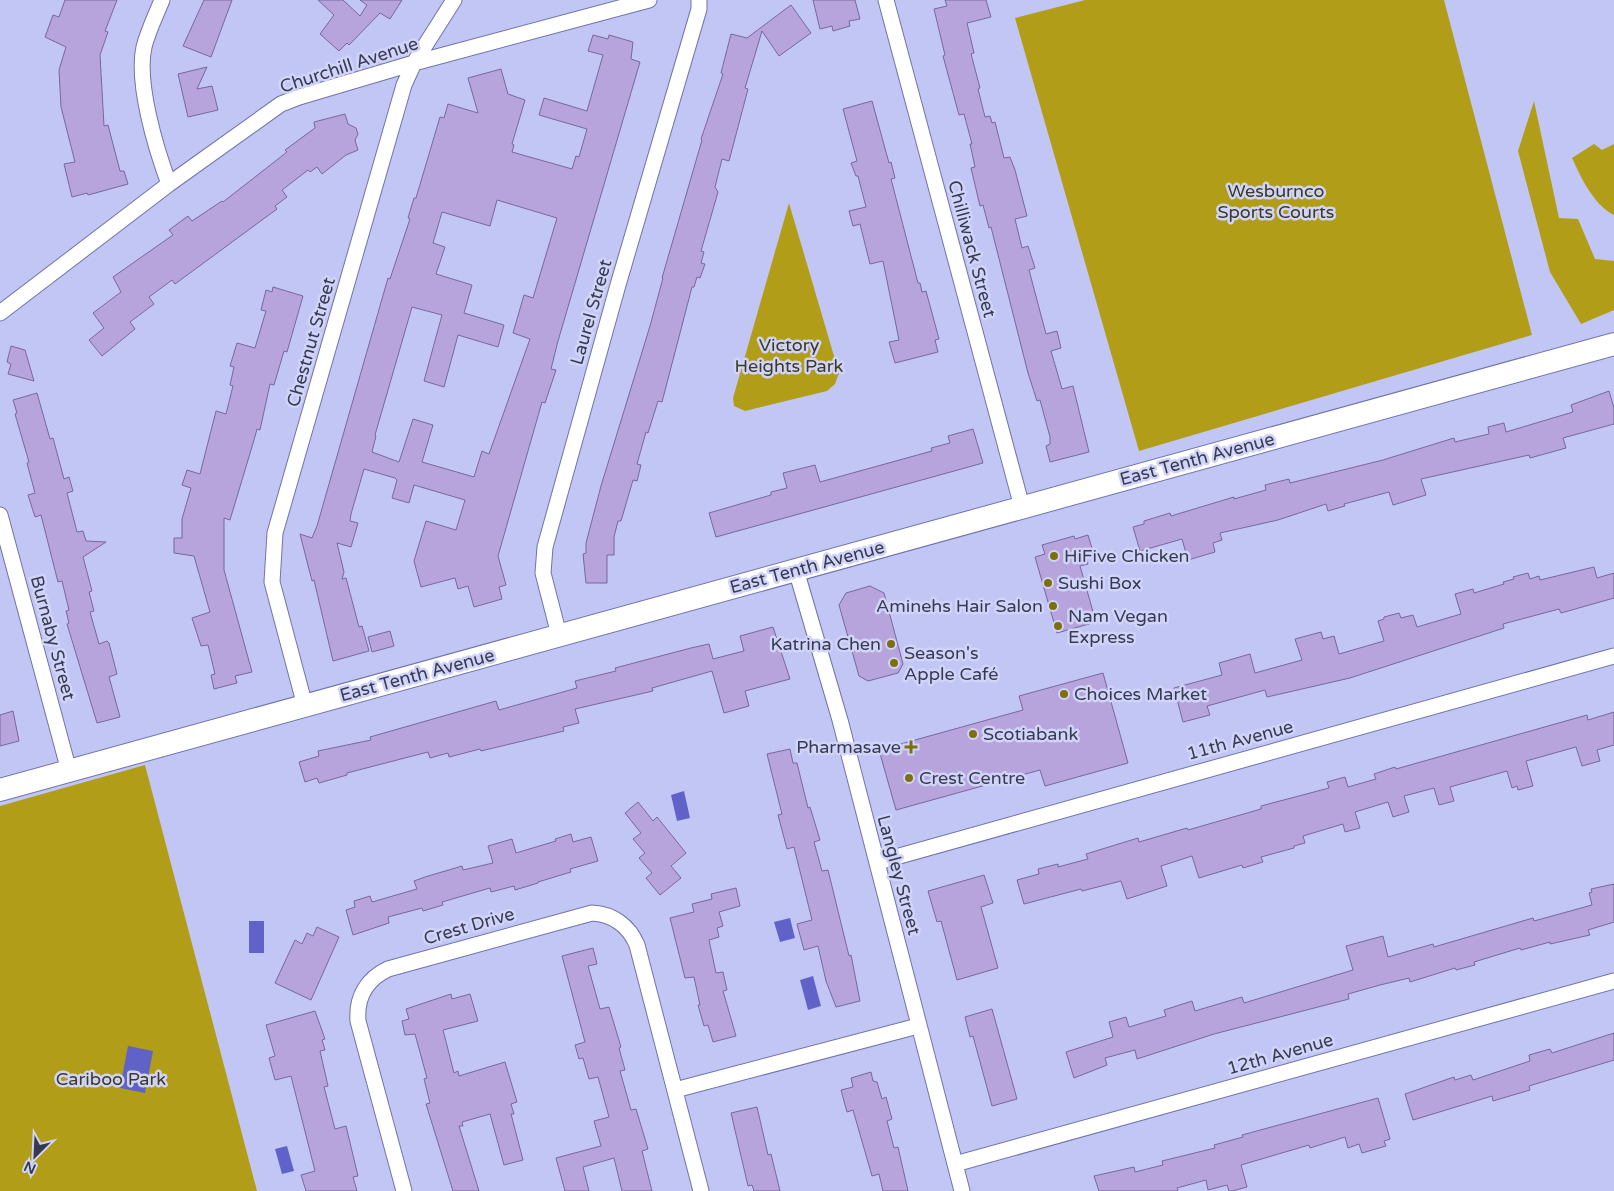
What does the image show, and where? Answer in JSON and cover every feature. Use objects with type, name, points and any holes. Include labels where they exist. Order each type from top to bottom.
[{"type":"main road","name":"East Tenth Avenue","points":[[0,790],[1614,344]]},
{"type":"street","points":[[162,0],[144,48],[142,71],[148,108],[169,184]]},
{"type":"street","name":"Chestnut Street","points":[[306,706],[272,582],[275,533],[404,85],[414,63],[454,0]]},
{"type":"street","name":"Churchill Avenue","points":[[0,313],[169,184],[281,104],[414,63],[649,0]]},
{"type":"street","name":"Laurel Street","points":[[560,635],[544,574],[545,548],[618,285],[699,9],[698,0]]},
{"type":"street","name":"Chilliwack Street","points":[[886,0],[1022,508]]},
{"type":"street","name":"Burnaby Street","points":[[0,515],[69,771]]},
{"type":"street","name":"Langley Street","points":[[796,570],[840,720],[878,862],[918,1026],[962,1191]]},
{"type":"street","name":"11th Avenue","points":[[878,862],[1614,656]]},
{"type":"street","name":"Crest Drive","points":[[404,1191],[357,1014],[361,996],[367,985],[375,976],[388,969],[586,914],[607,915],[622,924],[634,938],[701,1191]]},
{"type":"street","name":"12th Avenue","points":[[955,1164],[1614,981]]},
{"type":"street","points":[[675,1090],[918,1026]]},
{"type":"green space","name":"Wesburnco Sports Courts","points":[[1085,0],[1444,0],[1532,335],[1139,451],[1015,18]]},
{"type":"green space","points":[[1534,101],[1559,218],[1578,219],[1595,259],[1614,261],[1614,310],[1581,324],[1550,272],[1518,151]]},
{"type":"green space","points":[[1594,144],[1602,150],[1614,144],[1614,215],[1594,198],[1572,158]]},
{"type":"green space","name":"Victory Heights Park","points":[[789,203],[839,373],[835,384],[827,391],[745,411],[734,406],[733,398]]},
{"type":"green space","name":"Cariboo Park","points":[[145,765],[257,1191],[0,1191],[0,806]]},
{"type":"shaded area","points":[[684,791],[690,818],[677,821],[671,795]]},
{"type":"shaded area","points":[[790,918],[795,938],[780,942],[774,922]]},
{"type":"shaded area","points":[[249,921],[264,921],[264,953],[249,953]]},
{"type":"shaded area","points":[[813,976],[821,1006],[808,1010],[800,980]]},
{"type":"shaded area","points":[[128,1046],[153,1051],[145,1093],[120,1088]]},
{"type":"shaded area","points":[[287,1146],[294,1171],[282,1174],[275,1149]]},
{"type":"building","points":[[65,0],[117,0],[105,31],[108,32],[100,55],[104,126],[108,125],[120,171],[124,171],[128,184],[88,195],[87,193],[72,197],[64,164],[75,162],[61,107],[59,70],[66,47],[45,37],[53,15],[59,17]]},
{"type":"building","points":[[204,0],[232,0],[211,57],[183,46]]},
{"type":"building","points":[[318,0],[343,0],[360,16],[367,5],[360,0],[402,0],[390,19],[380,13],[349,45],[347,43],[339,51],[320,34],[334,15]]},
{"type":"building","points":[[813,0],[855,0],[860,19],[849,21],[850,26],[833,31],[832,26],[820,29]]},
{"type":"building","points":[[945,0],[986,0],[991,17],[967,23],[974,53],[971,54],[980,88],[978,89],[985,117],[990,116],[992,123],[995,122],[1004,158],[1010,157],[1015,170],[1027,216],[1015,219],[1022,248],[1028,246],[1035,268],[1029,270],[1046,334],[1057,331],[1061,348],[1051,351],[1062,389],[1073,386],[1089,452],[1050,462],[1046,446],[1050,444],[1050,437],[1040,400],[1037,401],[1028,373],[991,227],[989,228],[983,205],[980,206],[971,168],[975,167],[970,144],[972,144],[964,114],[959,115],[943,56],[945,55],[934,9],[947,6]]},
{"type":"building","points":[[791,5],[811,33],[779,56],[762,31],[745,88],[748,89],[729,161],[722,159],[715,187],[718,192],[701,251],[704,252],[701,263],[705,264],[700,278],[697,277],[694,287],[692,287],[662,402],[658,401],[648,433],[646,432],[637,464],[641,465],[637,481],[633,480],[621,521],[618,521],[614,537],[614,555],[607,555],[607,583],[586,583],[583,554],[586,553],[586,543],[601,486],[650,326],[701,139],[723,74],[721,73],[731,34],[747,38]]},
{"type":"building","points":[[593,35],[608,39],[609,35],[633,42],[631,59],[640,62],[558,341],[551,369],[556,370],[545,403],[542,402],[498,556],[506,585],[499,587],[502,599],[474,607],[468,586],[458,589],[455,578],[421,587],[414,561],[426,521],[456,530],[465,500],[414,485],[409,503],[392,498],[397,480],[364,469],[351,514],[350,521],[358,523],[351,547],[337,543],[344,572],[342,579],[346,578],[359,627],[362,626],[369,651],[333,661],[314,580],[312,581],[300,534],[312,538],[317,526],[388,278],[390,279],[410,219],[408,218],[414,198],[416,198],[440,117],[444,118],[448,104],[478,113],[468,78],[501,69],[508,94],[525,100],[512,144],[514,145],[512,152],[572,169],[576,156],[579,157],[587,129],[539,115],[544,98],[587,111],[603,55],[588,51]],"holes":[[[497,200],[557,218],[533,298],[524,295],[513,333],[530,339],[489,454],[482,451],[474,477],[422,462],[433,425],[413,419],[399,462],[372,452],[375,435],[412,307],[442,315],[424,381],[444,387],[458,335],[498,347],[504,325],[464,313],[472,285],[436,274],[445,247],[433,243],[442,212],[490,226]]]},
{"type":"building","points":[[207,67],[197,89],[212,86],[218,110],[188,117],[178,74]]},
{"type":"building","points":[[872,101],[889,163],[891,162],[895,178],[891,179],[918,283],[920,283],[922,292],[926,291],[939,339],[935,340],[938,352],[895,363],[889,342],[899,340],[883,261],[870,264],[860,224],[853,226],[849,211],[866,207],[858,176],[856,176],[851,163],[857,161],[843,109]]},
{"type":"building","points":[[345,114],[348,124],[356,128],[358,134],[355,140],[358,150],[346,155],[322,174],[317,167],[310,172],[308,170],[282,190],[287,197],[275,206],[277,209],[175,284],[172,280],[149,297],[154,304],[130,322],[135,329],[102,356],[89,340],[104,328],[93,313],[121,292],[113,277],[173,235],[169,230],[188,216],[192,221],[223,202],[287,152],[285,150],[315,128],[314,122]]},
{"type":"building","points":[[273,287],[303,296],[287,352],[284,351],[274,385],[270,384],[260,430],[257,429],[230,520],[224,518],[224,570],[252,672],[235,676],[237,683],[214,689],[211,675],[215,674],[208,645],[201,646],[192,618],[210,612],[194,556],[174,553],[174,538],[182,538],[182,519],[191,488],[182,485],[187,470],[200,474],[216,411],[226,414],[233,386],[230,385],[234,367],[230,366],[237,343],[255,348],[266,311],[261,310],[266,290],[272,292]]},
{"type":"building","points":[[11,346],[25,350],[34,381],[8,374],[11,364],[7,362]]},
{"type":"building","points":[[1609,391],[1614,408],[1614,424],[1563,438],[1566,448],[1530,458],[1529,455],[1421,479],[1426,495],[1393,505],[1389,492],[1344,504],[1345,506],[1328,511],[1326,504],[1278,520],[1220,533],[1222,540],[1213,543],[1215,552],[1188,560],[1182,539],[1140,551],[1133,527],[1144,524],[1144,521],[1170,513],[1171,516],[1234,497],[1234,499],[1266,490],[1265,485],[1289,479],[1290,483],[1383,460],[1454,438],[1455,442],[1489,434],[1488,427],[1504,423],[1506,432],[1573,412],[1571,405]]},
{"type":"building","points":[[37,393],[50,439],[53,438],[64,479],[69,477],[73,491],[67,493],[77,532],[83,531],[86,541],[106,542],[83,557],[92,591],[89,592],[94,611],[90,612],[99,644],[107,641],[109,643],[117,674],[109,677],[120,717],[97,723],[67,624],[69,623],[66,611],[69,610],[62,581],[58,582],[41,515],[35,517],[28,495],[35,493],[13,400]]},
{"type":"building","points":[[973,429],[983,463],[716,537],[709,513],[771,495],[771,492],[787,488],[783,473],[815,465],[820,482],[932,451],[931,448],[950,443],[948,436]]},
{"type":"building","points":[[1088,535],[1094,555],[1086,557],[1088,564],[1080,566],[1096,622],[1057,633],[1035,557],[1045,554],[1042,545],[1074,536],[1075,539]]},
{"type":"building","points":[[1594,567],[1597,578],[1614,573],[1614,598],[1561,613],[1559,609],[1503,624],[1504,628],[1350,678],[1267,697],[1265,690],[1207,706],[1210,715],[1183,722],[1174,688],[1222,675],[1219,663],[1250,654],[1255,673],[1302,660],[1295,639],[1321,632],[1323,639],[1334,636],[1339,654],[1384,641],[1378,621],[1384,619],[1384,617],[1399,613],[1401,618],[1413,615],[1417,627],[1461,614],[1455,594],[1473,589],[1474,593],[1504,584],[1503,582],[1514,579],[1513,577],[1528,573],[1530,579],[1539,576],[1540,580]]},
{"type":"building","points":[[870,586],[884,593],[903,664],[898,673],[868,681],[859,676],[839,605],[846,593]]},
{"type":"building","points":[[773,627],[790,679],[745,691],[749,706],[724,713],[712,671],[652,688],[653,691],[575,709],[579,723],[563,727],[564,731],[449,757],[448,753],[430,758],[428,752],[347,773],[347,775],[319,783],[317,778],[305,782],[299,762],[319,756],[318,751],[371,740],[370,737],[496,701],[499,710],[577,688],[575,681],[616,671],[615,668],[691,648],[709,644],[713,659],[744,651],[740,636]]},
{"type":"building","points":[[390,631],[394,646],[372,652],[368,637]]},
{"type":"building","points":[[1103,673],[1128,763],[1045,786],[1040,770],[896,810],[879,750],[1023,710],[1019,696]]},
{"type":"building","points":[[13,711],[19,741],[0,746],[0,715]]},
{"type":"building","points":[[1614,712],[1614,745],[1597,750],[1600,761],[1582,766],[1576,747],[1526,761],[1533,786],[1518,790],[1517,786],[1512,788],[1507,771],[1450,787],[1454,801],[1439,805],[1434,788],[1404,796],[1409,812],[1393,817],[1388,802],[1355,812],[1360,828],[1345,832],[1343,824],[1303,836],[1305,843],[1261,857],[1263,862],[1243,868],[1242,865],[1199,878],[1192,856],[1161,866],[1167,886],[1127,899],[1121,881],[1024,904],[1017,880],[1039,874],[1038,869],[1058,864],[1058,867],[1088,859],[1086,854],[1138,838],[1139,842],[1261,809],[1261,806],[1329,788],[1327,782],[1345,777],[1348,787],[1376,779],[1374,774],[1395,767],[1396,769],[1587,715],[1588,720]]},
{"type":"building","points":[[790,749],[793,763],[797,763],[808,808],[810,807],[820,840],[814,842],[822,871],[828,870],[849,956],[851,955],[860,1001],[836,1007],[826,981],[818,946],[804,950],[797,924],[812,920],[794,847],[787,849],[778,815],[782,814],[767,754]]},
{"type":"building","points":[[638,802],[653,821],[657,817],[686,853],[671,866],[681,878],[660,895],[646,878],[652,873],[639,858],[645,853],[633,839],[641,833],[625,813]]},
{"type":"building","points":[[571,834],[573,842],[591,837],[598,861],[570,869],[571,872],[515,890],[514,886],[491,892],[490,888],[442,902],[443,905],[423,911],[422,908],[388,917],[389,923],[353,935],[346,910],[355,907],[354,901],[370,896],[372,902],[417,889],[414,881],[425,877],[462,866],[463,870],[493,863],[488,846],[512,839],[516,853],[556,841],[555,839]]},
{"type":"building","points":[[984,875],[993,903],[981,907],[998,968],[957,980],[941,921],[937,922],[928,891]]},
{"type":"building","points":[[1614,884],[1614,922],[1588,930],[1590,935],[1550,944],[1550,942],[1521,950],[1520,948],[1474,962],[1475,965],[1456,970],[1455,968],[1410,982],[1409,978],[1380,985],[1348,994],[1349,999],[1214,1034],[1137,1059],[1135,1050],[1105,1058],[1107,1065],[1074,1078],[1066,1052],[1113,1037],[1109,1022],[1126,1017],[1129,1027],[1166,1016],[1164,1010],[1192,1001],[1195,1011],[1242,997],[1244,1003],[1353,970],[1346,946],[1383,936],[1388,957],[1433,944],[1434,947],[1533,918],[1534,921],[1592,905],[1589,893],[1592,892],[1591,889]]},
{"type":"building","points":[[736,888],[740,906],[719,912],[723,926],[717,928],[719,937],[709,940],[716,973],[723,972],[727,990],[723,991],[736,1036],[713,1042],[708,1025],[704,1026],[698,1005],[700,1005],[694,977],[685,978],[670,918],[694,912],[692,904],[712,899],[711,894]]},
{"type":"building","points":[[317,927],[339,937],[311,1000],[275,983],[295,940],[302,944],[307,933],[313,936]]},
{"type":"building","points":[[593,948],[597,964],[588,966],[600,1009],[609,1007],[621,1047],[619,1048],[625,1070],[620,1071],[631,1110],[636,1109],[648,1149],[642,1151],[652,1191],[622,1191],[614,1158],[583,1167],[589,1191],[565,1191],[556,1158],[601,1146],[594,1121],[609,1117],[598,1077],[589,1079],[583,1058],[579,1059],[575,1045],[585,1042],[562,956]]},
{"type":"building","points":[[451,994],[452,999],[470,994],[478,1021],[443,1030],[454,1073],[458,1071],[459,1076],[505,1062],[517,1102],[511,1104],[514,1114],[511,1114],[523,1160],[504,1165],[490,1114],[462,1122],[463,1126],[459,1126],[479,1191],[453,1191],[426,1104],[430,1103],[424,1079],[427,1078],[415,1034],[405,1035],[402,1021],[409,1019],[406,1009]]},
{"type":"building","points":[[992,1009],[1017,1099],[992,1106],[973,1036],[970,1037],[965,1017]]},
{"type":"building","points":[[315,1011],[325,1039],[322,1040],[325,1050],[320,1051],[328,1086],[324,1087],[335,1129],[346,1126],[358,1176],[353,1177],[357,1191],[306,1191],[301,1175],[315,1171],[291,1076],[275,1080],[269,1058],[275,1056],[266,1025]]},
{"type":"building","points":[[1614,1033],[1614,1060],[1529,1086],[1530,1090],[1493,1101],[1492,1096],[1413,1120],[1405,1094],[1454,1077],[1455,1080],[1471,1075],[1473,1080],[1530,1061],[1529,1055],[1550,1049],[1552,1053]]},
{"type":"building","points":[[871,1072],[873,1081],[877,1082],[882,1099],[886,1097],[892,1119],[887,1121],[894,1148],[898,1147],[908,1191],[883,1191],[879,1174],[872,1176],[853,1110],[847,1112],[841,1090],[853,1087],[851,1078]]},
{"type":"building","points":[[1378,1098],[1390,1139],[1384,1141],[1386,1146],[1362,1153],[1359,1144],[1348,1148],[1345,1137],[1310,1148],[1309,1145],[1241,1165],[1247,1187],[1229,1191],[1227,1185],[1208,1190],[1206,1180],[1177,1188],[1178,1191],[1099,1191],[1094,1176],[1134,1167],[1135,1172],[1163,1165],[1162,1161],[1215,1148],[1214,1145],[1243,1137],[1242,1135]]},
{"type":"building","points":[[757,1107],[768,1155],[771,1154],[780,1191],[754,1191],[752,1185],[748,1186],[731,1113]]},
{"type":"place","name":"HiFive Chicken","points":[[1054,556]]},
{"type":"place","name":"Sushi Box","points":[[1048,583]]},
{"type":"place","name":"Aminehs Hair Salon","points":[[1053,606]]},
{"type":"place","name":"Nam Vegan Express","points":[[1058,626]]},
{"type":"place","name":"Katrina Chen","points":[[891,644]]},
{"type":"place","name":"Season's Apple Café","points":[[894,663]]},
{"type":"place","name":"Choices Market","points":[[1064,694]]},
{"type":"place","name":"Scotiabank","points":[[973,734]]},
{"type":"place","name":"Pharmasave","points":[[911,747]]},
{"type":"place","name":"Crest Centre","points":[[909,778]]}]
